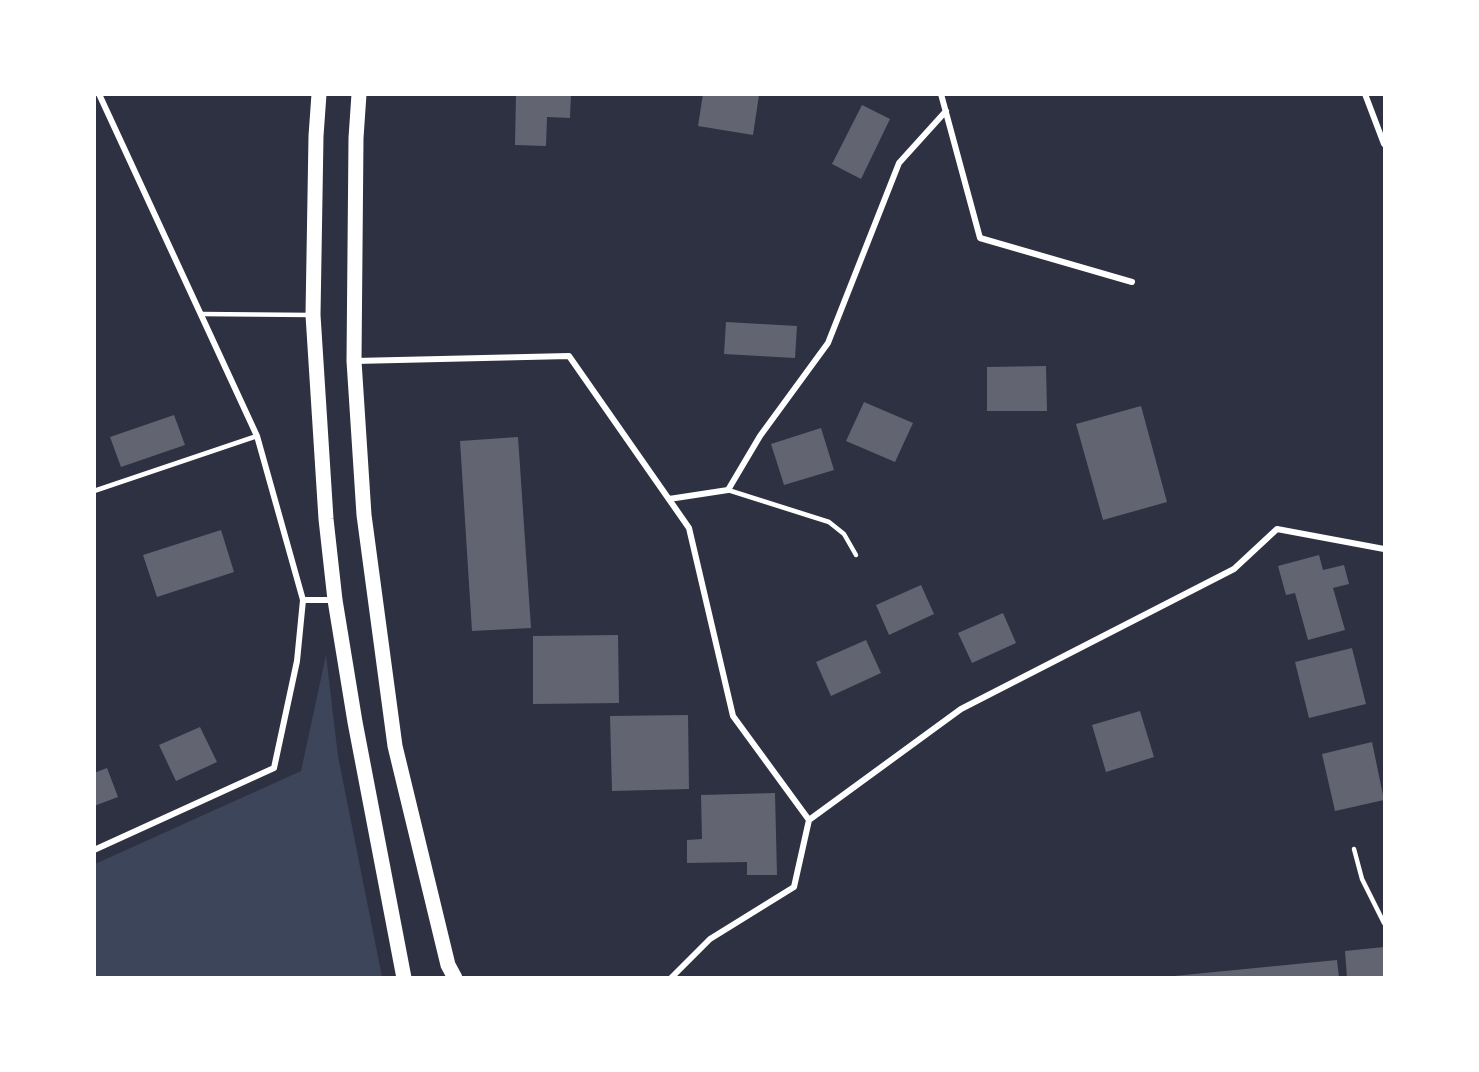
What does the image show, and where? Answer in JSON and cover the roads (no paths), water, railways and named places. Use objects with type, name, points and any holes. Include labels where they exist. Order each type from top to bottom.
[{"type":"main road","points":[[319,94],[316,136],[313,315],[326,519],[335,600],[355,722],[404,978]]},
{"type":"main road","points":[[359,94],[356,138],[354,361],[364,515],[395,746],[448,965],[455,978]]},
{"type":"street","points":[[94,850],[274,768],[297,661],[303,600],[258,436],[99,94]]},
{"type":"street","points":[[941,94],[980,238],[1132,282]]},
{"type":"street","points":[[1365,94],[1384,144]]},
{"type":"street","points":[[669,499],[728,490],[760,436],[828,343],[899,162],[946,111]]},
{"type":"street","points":[[354,361],[569,356],[689,528],[733,716],[809,820]]},
{"type":"street","points":[[670,978],[710,939],[794,887],[809,820],[961,709],[1234,569],[1277,528],[1384,549]]},
{"type":"street","points":[[303,600],[335,600]]},
{"type":"lane","points":[[201,314],[313,315]]},
{"type":"lane","points":[[94,490],[258,436]]},
{"type":"lane","points":[[728,490],[829,522],[844,534],[856,555]]},
{"type":"lane","points":[[1354,849],[1362,879],[1384,923]]}]
